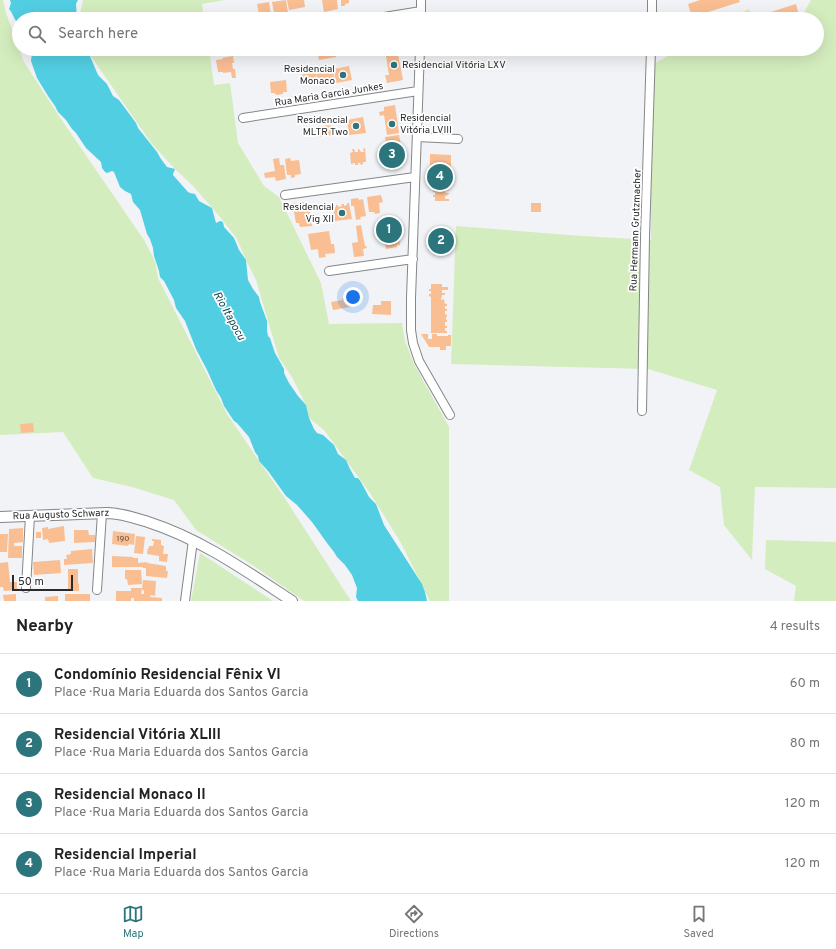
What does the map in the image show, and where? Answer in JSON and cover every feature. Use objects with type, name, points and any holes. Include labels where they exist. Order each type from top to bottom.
[{"type":"main road","name":"Rua Augusto Schwarz","points":[[0,518],[104,513],[123,514],[165,527],[193,540],[231,560],[292,601]]},
{"type":"street","points":[[421,0],[421,12]]},
{"type":"street","points":[[652,0],[652,12]]},
{"type":"street","points":[[420,56],[412,259],[411,330],[413,343],[419,361],[450,415]]},
{"type":"street","name":"Rua Hermann Grutzmacher","points":[[642,411],[645,237],[651,56]]},
{"type":"street","name":"Rua Maria Garcia Junkes","points":[[244,118],[418,91]]},
{"type":"street","points":[[417,136],[458,139]]},
{"type":"street","points":[[285,195],[415,177]]},
{"type":"street","points":[[329,271],[412,259]]},
{"type":"street","points":[[99,587],[104,513]]},
{"type":"street","points":[[26,588],[30,516]]},
{"type":"street","points":[[185,601],[193,540]]},
{"type":"green space","points":[[0,0],[3,0],[12,29],[12,56],[22,56],[24,62],[59,116],[144,240],[155,261],[158,278],[227,414],[284,497],[351,601],[304,601],[254,566],[196,530],[174,500],[132,487],[93,478],[63,432],[0,435]]},
{"type":"green space","points":[[83,0],[225,0],[202,4],[203,12],[80,12]]},
{"type":"green space","points":[[811,0],[836,0],[836,488],[755,487],[752,560],[724,525],[720,487],[689,470],[717,390],[648,369],[451,364],[456,226],[651,240],[651,72],[653,67],[657,62],[668,56],[824,56],[824,12],[804,12]]},
{"type":"green space","points":[[749,9],[750,12],[743,12]]},
{"type":"green space","points":[[91,56],[210,56],[214,85],[230,83],[238,143],[264,186],[279,197],[321,283],[329,324],[402,323],[405,341],[414,364],[449,427],[449,601],[430,601],[401,543],[370,493],[324,430],[309,418],[306,405],[292,377],[279,358],[256,280],[237,239],[194,187],[152,144]]},
{"type":"green space","points":[[766,540],[836,542],[836,601],[794,601],[796,586],[765,569]]},
{"type":"green space","points":[[200,553],[273,601],[191,601]]},
{"type":"water","points":[[10,0],[78,0],[76,4],[77,12],[12,13],[9,9],[11,3]]},
{"type":"water","name":"Rio Itapocu","points":[[32,56],[90,56],[98,75],[107,84],[113,96],[119,100],[167,167],[175,169],[173,175],[188,192],[195,194],[199,201],[212,208],[216,223],[220,221],[223,222],[224,227],[234,238],[239,250],[246,260],[248,280],[259,297],[267,321],[268,336],[289,383],[306,405],[309,418],[314,429],[317,433],[323,435],[334,445],[338,454],[346,460],[355,478],[358,478],[369,497],[376,504],[384,525],[422,584],[427,601],[358,601],[356,597],[357,588],[352,575],[312,522],[297,505],[286,496],[259,461],[249,437],[234,421],[224,406],[196,349],[185,321],[176,308],[174,300],[164,281],[160,277],[153,248],[140,210],[133,202],[131,194],[120,187],[114,172],[105,172],[102,168],[101,162],[86,148],[66,120],[58,112],[37,78],[31,61]]},
{"type":"building","points":[[286,0],[288,12],[274,12],[272,2]]},
{"type":"building","points":[[287,0],[304,0],[305,7],[289,10]]},
{"type":"building","points":[[322,0],[337,0],[338,9],[324,12]]},
{"type":"building","points":[[341,0],[349,0],[349,3],[345,4],[345,6],[341,6]]},
{"type":"building","points":[[700,0],[739,0],[740,2],[708,12],[690,12],[688,4]]},
{"type":"building","points":[[269,2],[271,12],[259,12],[257,4]]},
{"type":"building","points":[[796,4],[798,12],[771,12]]},
{"type":"building","points":[[233,56],[234,63],[232,63],[233,69],[235,69],[236,78],[232,78],[231,72],[218,72],[216,60]]},
{"type":"building","points":[[318,56],[336,56],[336,57],[319,60]]},
{"type":"building","name":"Residencial Vitória LXV","points":[[386,56],[398,56],[403,80],[387,83],[385,75],[389,75]]},
{"type":"building","name":"Residencial Monaco","points":[[349,66],[352,80],[336,83],[334,69]]},
{"type":"building","points":[[327,69],[333,70],[335,81],[318,84],[316,71],[322,72],[322,70],[327,71]]},
{"type":"building","points":[[316,72],[317,84],[301,86],[300,75]]},
{"type":"building","points":[[286,80],[287,92],[276,95],[275,93],[271,93],[270,82]]},
{"type":"building","name":"Residencial Vitória LVIII","points":[[395,105],[399,133],[387,135],[384,115],[380,116],[379,112],[384,111],[384,107]]},
{"type":"building","name":"Residencial MLTR Two","points":[[363,117],[366,133],[349,135],[347,120]]},
{"type":"building","points":[[331,125],[332,135],[317,137],[315,127]]},
{"type":"building","points":[[399,135],[401,145],[398,146],[401,161],[397,162],[398,167],[391,168],[390,163],[387,163],[385,137]]},
{"type":"building","points":[[365,148],[366,162],[363,162],[361,165],[360,163],[358,163],[358,165],[355,165],[355,163],[351,164],[350,153],[353,152],[352,149],[354,149],[355,152],[358,152],[359,149],[361,152],[364,152],[363,149]]},
{"type":"building","points":[[430,154],[451,155],[451,167],[430,167]]},
{"type":"building","points":[[279,158],[280,165],[284,165],[286,179],[276,181],[275,177],[265,178],[264,173],[275,171],[273,159]]},
{"type":"building","points":[[290,158],[291,161],[299,160],[301,174],[295,175],[295,177],[291,178],[291,175],[287,175],[285,159]]},
{"type":"building","points":[[432,169],[448,169],[448,184],[432,184]]},
{"type":"building","points":[[435,185],[445,185],[446,188],[448,188],[449,190],[445,191],[446,193],[449,193],[445,196],[445,199],[449,199],[449,201],[435,201],[435,197],[433,197],[433,195],[435,195],[435,192],[433,192],[433,190],[435,190]]},
{"type":"building","points":[[381,195],[383,202],[379,203],[380,213],[375,214],[374,212],[369,212],[367,197]]},
{"type":"building","points":[[358,198],[359,200],[363,199],[366,216],[360,217],[361,219],[356,220],[354,206],[351,206],[351,199]]},
{"type":"building","points":[[304,202],[304,207],[309,206],[312,226],[300,227],[299,223],[296,223],[294,212],[291,212],[290,204]]},
{"type":"building","name":"Residencial Vig XII","points":[[347,203],[349,203],[352,219],[335,221],[333,208],[336,207],[336,205],[338,205],[338,207],[342,206],[341,204],[344,204],[344,206],[347,205]]},
{"type":"building","points":[[531,203],[541,203],[541,212],[531,212]]},
{"type":"building","points":[[393,219],[396,239],[399,238],[400,245],[386,249],[381,221]]},
{"type":"building","points":[[361,225],[365,246],[367,248],[363,249],[364,256],[354,257],[352,243],[358,242],[356,226]]},
{"type":"building","points":[[329,231],[331,244],[334,244],[335,253],[325,254],[326,257],[319,258],[318,249],[311,250],[308,234]]},
{"type":"building","points":[[435,235],[448,235],[447,247],[450,247],[450,250],[428,250],[428,246],[435,246]]},
{"type":"building","points":[[431,284],[442,284],[442,287],[448,287],[448,290],[442,290],[442,293],[445,293],[445,295],[442,295],[441,300],[431,300],[429,294],[431,294],[431,291],[429,291],[429,289],[431,289]]},
{"type":"building","points":[[348,297],[350,307],[333,310],[331,302],[343,300],[342,298]]},
{"type":"building","points":[[443,299],[445,304],[447,304],[447,306],[445,306],[445,309],[447,309],[445,314],[447,315],[447,322],[445,322],[445,326],[447,326],[447,328],[445,328],[445,331],[447,331],[447,333],[431,333],[431,300]]},
{"type":"building","points":[[381,301],[391,301],[391,315],[372,314],[373,305],[381,305]]},
{"type":"building","points":[[421,334],[428,334],[428,339],[432,339],[432,334],[437,334],[437,336],[451,335],[451,346],[446,346],[446,350],[440,350],[440,347],[429,347]]},
{"type":"building","points":[[33,423],[34,432],[21,433],[20,424]]},
{"type":"building","points":[[64,526],[65,541],[49,543],[48,539],[43,540],[42,528],[48,527],[48,529]]},
{"type":"building","points":[[23,528],[23,542],[14,543],[14,546],[22,546],[22,558],[8,558],[9,529]]},
{"type":"building","points":[[74,530],[88,530],[89,535],[95,535],[95,542],[74,543]]},
{"type":"building","points":[[113,531],[135,534],[134,545],[129,544],[128,546],[112,544]]},
{"type":"building","points":[[36,532],[41,532],[41,538],[36,538]]},
{"type":"building","points":[[0,534],[8,534],[7,552],[0,552]]},
{"type":"building","points":[[136,536],[145,537],[143,554],[134,553]]},
{"type":"building","points":[[152,539],[161,540],[161,545],[164,546],[163,554],[168,554],[167,562],[159,561],[159,556],[147,554],[149,546],[153,546],[154,541],[152,541]]},
{"type":"building","points":[[92,549],[93,563],[64,565],[64,559],[67,559],[66,555],[71,554],[71,551]]},
{"type":"building","points":[[112,556],[133,557],[138,558],[138,563],[147,562],[166,566],[166,571],[168,571],[167,578],[146,576],[146,568],[143,567],[112,567]]},
{"type":"building","points":[[60,560],[61,573],[34,575],[33,562]]},
{"type":"building","points":[[8,562],[10,582],[17,582],[17,590],[4,591],[3,587],[0,587],[0,563]]},
{"type":"building","points":[[68,569],[78,569],[79,591],[68,591]]},
{"type":"building","points":[[125,570],[141,570],[142,584],[128,585],[127,579],[125,579]]},
{"type":"building","points":[[143,580],[156,581],[155,596],[151,595],[150,597],[162,598],[162,601],[134,601],[134,598],[131,598],[131,601],[116,601],[116,591],[131,591],[131,588],[142,588],[141,594],[144,594],[142,589]]},
{"type":"building","points":[[16,594],[16,601],[4,601],[3,595]]},
{"type":"building","points":[[65,594],[90,594],[90,601],[65,601]]},
{"type":"building","points":[[58,596],[58,601],[45,601],[45,597]]},
{"type":"place","name":"Residencial Vitória LXV","points":[[394,65]]},
{"type":"place","name":"Residencial Monaco","points":[[343,75]]},
{"type":"place","name":"Residencial Vitória LVIII","points":[[392,124]]},
{"type":"place","name":"Residencial MLTR Two","points":[[356,126]]},
{"type":"place","name":"Residencial Monaco II","points":[[392,155]]},
{"type":"place","name":"Residencial Imperial","points":[[440,177]]},
{"type":"place","name":"Residencial Vig XII","points":[[342,213]]},
{"type":"place","name":"Condomínio Residencial Fênix VI","points":[[389,230]]},
{"type":"place","name":"Residencial Vitória XLIII","points":[[441,241]]}]
